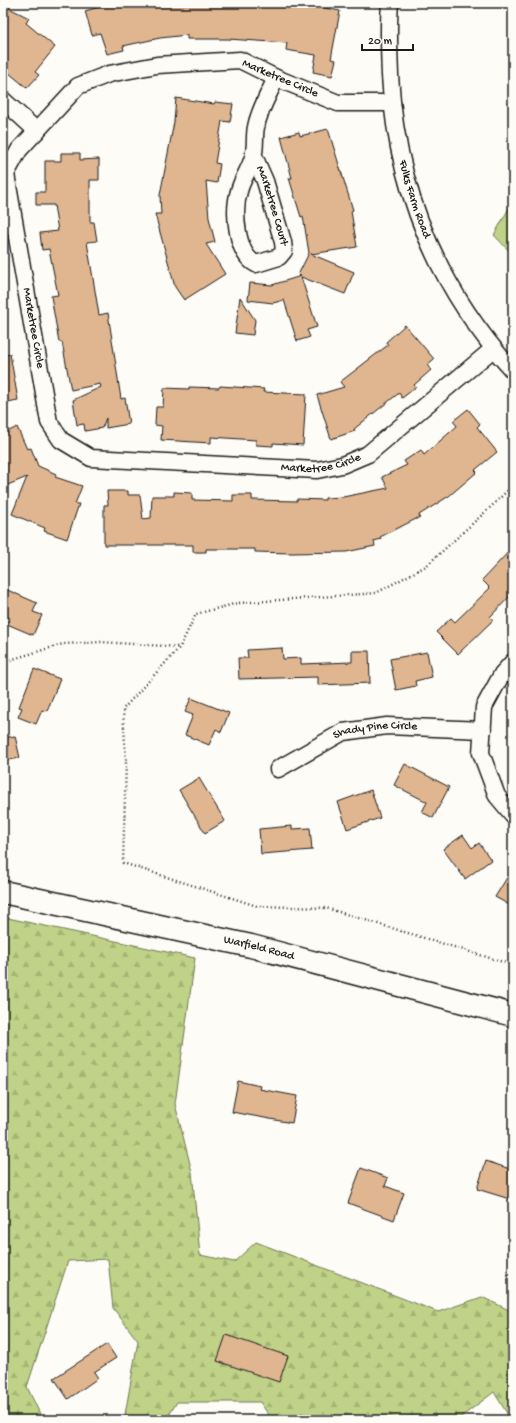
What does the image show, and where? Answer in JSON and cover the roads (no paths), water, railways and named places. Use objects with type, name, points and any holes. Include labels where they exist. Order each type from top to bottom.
[{"type":"street","name":"Fulks Farm Road","points":[[390,3],[388,28],[392,103],[402,166],[424,233],[455,295],[493,349],[513,371]]},
{"type":"street","name":"Marketree Circle","points":[[392,103],[338,103],[276,78],[240,60],[157,65],[109,74],[78,86],[19,150],[6,174],[49,422],[61,440],[91,458],[317,470],[342,465],[368,454],[493,349]]},
{"type":"street","name":"Marketree Court","points":[[254,156],[265,181],[283,242],[284,251],[280,257],[256,264],[249,261],[244,254],[236,216],[239,190],[254,156],[256,127],[259,115],[276,78]]},
{"type":"street","points":[[3,100],[37,131]]},
{"type":"street","points":[[513,662],[502,674],[484,707],[481,753],[496,796],[513,815]]},
{"type":"street","name":"Shady Pine Circle","points":[[278,769],[342,732],[387,726],[483,730]]},
{"type":"street","name":"Warfield Road","points":[[3,892],[251,946],[513,1015]]}]
